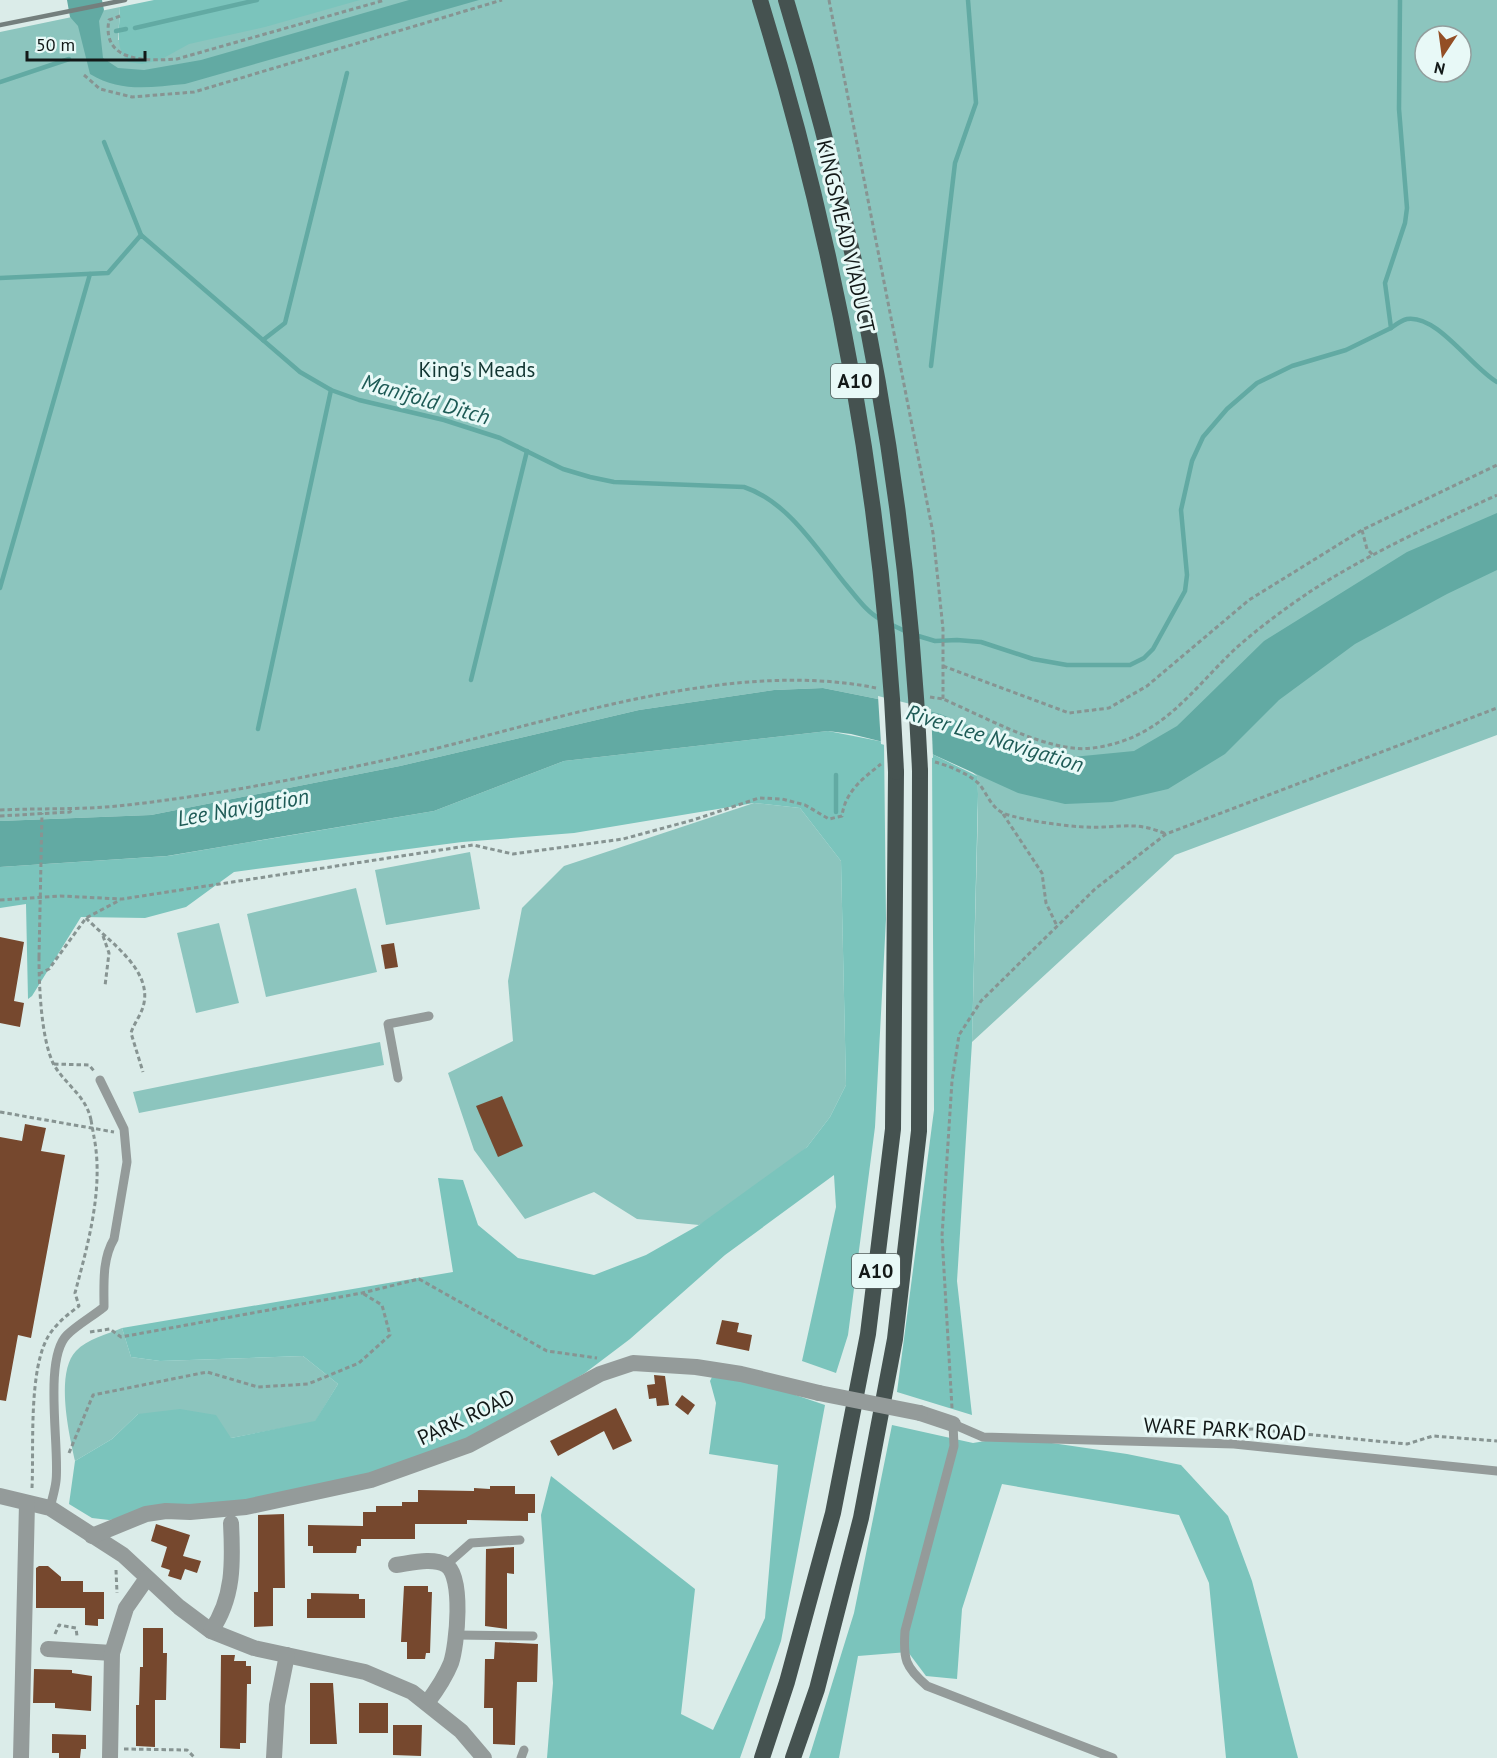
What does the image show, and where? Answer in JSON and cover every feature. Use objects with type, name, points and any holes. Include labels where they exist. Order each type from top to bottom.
[{"type":"highway","name":"KINGSMEAD VIADUCT","points":[[760,0],[818,204],[857,395],[878,532],[889,638],[893,768]]},
{"type":"highway","name":"KINGSMEAD VIADUCT","points":[[786,0],[841,198],[868,319],[887,424],[912,632],[923,767]]},
{"type":"highway","name":"A10","points":[[793,1758],[818,1689],[861,1518],[896,1339],[920,1131],[923,767]]},
{"type":"highway","name":"A10","points":[[762,1758],[787,1682],[833,1513],[868,1334],[893,1129],[893,768]]},
{"type":"street","name":"PARK ROAD","points":[[92,1536],[146,1514],[246,1507],[371,1480],[469,1445],[600,1374],[633,1363],[664,1364],[741,1374],[776,1384],[920,1413],[953,1424]]},
{"type":"street","points":[[0,1496],[50,1508],[123,1555],[211,1631],[234,1641],[365,1672],[392,1682],[427,1703],[461,1731],[484,1758]]},
{"type":"street","points":[[21,1758],[27,1503]]},
{"type":"street","points":[[211,1631],[222,1613],[229,1590],[232,1559],[231,1523]]},
{"type":"street","points":[[396,1565],[430,1561],[446,1565],[456,1578],[456,1635],[447,1673],[427,1703]]},
{"type":"street","points":[[110,1753],[111,1653],[123,1614],[147,1578]]},
{"type":"street","points":[[50,1643],[111,1653]]},
{"type":"street","points":[[274,1758],[277,1704],[287,1655]]},
{"type":"lane","points":[[398,1078],[388,1024],[429,1016]]},
{"type":"lane","points":[[50,1508],[56,1480],[52,1410],[58,1355],[66,1335],[86,1323],[104,1306],[103,1275],[109,1247],[114,1239],[128,1162],[124,1134],[100,1080]]},
{"type":"lane","name":"WARE PARK ROAD","points":[[953,1424],[983,1437],[1234,1444],[1497,1471]]},
{"type":"lane","points":[[953,1424],[954,1446],[905,1631],[903,1654],[911,1672],[927,1686],[1113,1758]]},
{"type":"lane","points":[[446,1565],[471,1543],[520,1540]]},
{"type":"lane","points":[[456,1635],[533,1636]]},
{"type":"path","points":[[120,16],[109,20],[107,29],[112,42],[124,56],[136,59],[177,59],[385,0]]},
{"type":"path","points":[[84,75],[100,88],[132,97],[194,92],[502,0]]},
{"type":"path","points":[[829,0],[933,533],[943,629],[943,699]]},
{"type":"path","points":[[943,666],[1069,713],[1109,708],[1147,686],[1249,600],[1362,530],[1497,465]]},
{"type":"path","points":[[925,697],[943,699],[1041,740],[1078,749],[1094,748],[1136,737],[1172,715],[1237,648],[1311,592],[1415,532],[1497,495]]},
{"type":"path","points":[[1362,530],[1366,549],[1374,555]]},
{"type":"path","points":[[0,810],[46,808],[72,810],[233,792],[396,758],[628,701],[726,685],[810,682],[863,685],[885,690]]},
{"type":"path","points":[[953,1424],[942,1236],[952,1081],[959,1035],[992,988],[1095,889],[1166,834],[1497,708]]},
{"type":"path","points":[[923,767],[936,762],[969,776],[980,785],[986,797],[1002,812],[1042,873],[1046,903],[1057,926]]},
{"type":"path","points":[[0,900],[60,896],[122,899],[473,845],[513,854],[623,839],[693,820],[759,798],[782,799],[805,805],[829,819],[842,816],[844,803],[856,784],[880,764],[893,768]]},
{"type":"path","points":[[0,816],[70,812],[72,810]]},
{"type":"path","points":[[1002,812],[1041,822],[1101,828],[1131,824],[1150,827],[1166,834]]},
{"type":"path","points":[[42,813],[39,974],[48,1046],[54,1064],[88,1105],[94,1137]]},
{"type":"path","points":[[39,974],[49,969],[86,918],[122,899]]},
{"type":"path","points":[[86,918],[126,957],[140,977],[145,991],[144,1004],[131,1033],[142,1072]]},
{"type":"path","points":[[102,935],[109,953],[105,986]]},
{"type":"path","points":[[54,1064],[89,1065],[100,1080]]},
{"type":"path","points":[[0,1112],[124,1134]]},
{"type":"path","points":[[79,1306],[90,1332],[110,1329],[121,1337],[362,1293],[419,1279],[547,1351],[601,1359]]},
{"type":"path","points":[[56,1462],[68,1456],[93,1395],[207,1372],[258,1387],[308,1384],[359,1363],[390,1335],[381,1305],[362,1293]]},
{"type":"path","points":[[1234,1444],[1238,1430],[1253,1429],[1407,1444],[1433,1436],[1497,1441]]},
{"type":"path","points":[[116,1567],[118,1596]]},
{"type":"path","points":[[50,1643],[59,1626],[76,1628],[80,1641]]},
{"type":"path","points":[[110,1753],[187,1750],[195,1758]]},
{"type":"green space","name":"King's Meads","points":[[241,0],[1497,0],[1497,735],[1175,855],[972,1042],[977,776],[898,703],[823,688],[774,690],[639,710],[400,766],[151,815],[0,821],[0,32],[120,7],[118,40]]},
{"type":"green space","points":[[754,803],[800,808],[841,861],[846,1085],[830,1117],[807,1147],[743,1204],[699,1225],[637,1219],[594,1192],[525,1219],[474,1150],[448,1073],[513,1041],[508,981],[522,908],[564,866]]},
{"type":"green space","points":[[470,852],[480,909],[386,925],[375,870]]},
{"type":"green space","points":[[356,888],[377,972],[266,997],[247,914]]},
{"type":"green space","points":[[219,923],[239,1003],[196,1013],[177,933]]},
{"type":"green space","points":[[380,1042],[384,1065],[139,1113],[133,1092]]},
{"type":"green space","points":[[122,1328],[131,1357],[160,1361],[303,1356],[338,1384],[315,1422],[231,1438],[138,1414],[112,1439],[75,1461],[65,1404],[66,1374],[70,1361],[76,1351],[86,1343]]},
{"type":"shaded area","points":[[154,0],[360,0],[265,27],[189,44],[160,60],[142,64],[128,62],[119,43],[120,7]]},
{"type":"shaded area","points":[[828,731],[884,742],[886,919],[875,1127],[848,1335],[836,1373],[802,1361],[836,1207],[834,1175],[725,1255],[630,1339],[585,1373],[467,1442],[358,1479],[258,1503],[109,1520],[92,1518],[69,1504],[75,1461],[112,1439],[138,1414],[180,1409],[216,1415],[231,1438],[315,1421],[338,1384],[303,1356],[160,1361],[131,1357],[122,1328],[453,1272],[438,1178],[463,1180],[478,1225],[518,1258],[594,1275],[646,1255],[699,1225],[807,1147],[830,1117],[846,1085],[841,861],[800,808],[754,803],[574,833],[462,842],[234,872],[186,907],[145,918],[81,917],[28,999],[26,904],[0,908],[0,867],[168,856],[434,811],[564,761]]},
{"type":"shaded area","points":[[932,754],[977,776],[972,1042],[957,1281],[972,1415],[897,1392],[934,1110]]},
{"type":"shaded area","points":[[712,1377],[763,1384],[825,1405],[781,1641],[740,1758],[547,1758],[553,1683],[541,1515],[551,1476],[695,1589],[681,1714],[713,1730],[765,1618],[778,1465],[709,1454],[716,1403],[710,1381]]},
{"type":"shaded area","points":[[892,1425],[973,1443],[1010,1437],[1127,1454],[1181,1465],[1228,1516],[1252,1581],[1298,1758],[1226,1758],[1209,1583],[1179,1515],[1002,1484],[962,1609],[957,1679],[926,1676],[908,1652],[858,1656],[839,1758],[809,1758],[854,1613]]},
{"type":"water","points":[[67,0],[102,0],[104,10],[99,21],[103,58],[118,68],[144,70],[201,60],[409,0],[479,0],[185,84],[136,87],[113,84],[90,74],[78,26],[70,17]]},
{"type":"water","points":[[1497,513],[1497,570],[1447,594],[1355,644],[1279,700],[1225,754],[1168,789],[1112,802],[1065,804],[1018,793],[932,754],[851,734],[828,731],[564,761],[434,811],[167,856],[0,867],[0,821],[151,815],[400,766],[639,710],[774,690],[823,688],[898,703],[940,714],[1052,759],[1134,751],[1177,726],[1264,641],[1407,552]]},
{"type":"pier","points":[[878,696],[931,709],[933,758],[881,744]]},
{"type":"building","points":[[0,937],[24,942],[14,1001],[24,1003],[20,1027],[0,1023]]},
{"type":"building","points":[[394,943],[398,967],[385,969],[381,945]]},
{"type":"building","points":[[502,1096],[523,1146],[498,1157],[476,1106]]},
{"type":"building","points":[[25,1124],[46,1128],[41,1151],[65,1155],[31,1338],[18,1335],[6,1401],[0,1400],[0,1137],[22,1141]]},
{"type":"building","points":[[722,1320],[739,1323],[737,1332],[752,1335],[749,1351],[716,1344]]},
{"type":"building","points":[[654,1375],[665,1376],[669,1405],[657,1406],[656,1398],[649,1399],[647,1385],[655,1384]]},
{"type":"building","points":[[682,1395],[695,1405],[688,1415],[675,1405]]},
{"type":"building","points":[[616,1408],[632,1441],[613,1450],[604,1431],[558,1456],[550,1441]]},
{"type":"building","points":[[490,1486],[515,1486],[515,1494],[535,1494],[535,1513],[528,1513],[528,1521],[467,1520],[467,1524],[415,1524],[415,1539],[361,1539],[361,1546],[357,1546],[356,1553],[313,1553],[313,1546],[308,1546],[308,1525],[363,1526],[363,1512],[376,1512],[376,1506],[402,1506],[402,1502],[418,1502],[418,1490],[474,1491],[474,1488],[490,1489]]},
{"type":"building","points":[[284,1514],[285,1588],[273,1588],[273,1626],[254,1627],[254,1592],[258,1592],[258,1515]]},
{"type":"building","points":[[156,1524],[190,1535],[183,1556],[201,1561],[197,1573],[185,1569],[181,1580],[168,1576],[170,1570],[161,1567],[167,1547],[151,1541]]},
{"type":"building","points":[[514,1547],[514,1574],[507,1573],[507,1629],[485,1626],[486,1549]]},
{"type":"building","points":[[48,1566],[61,1577],[61,1581],[83,1581],[83,1592],[104,1592],[104,1619],[98,1619],[98,1626],[85,1625],[85,1608],[36,1608],[36,1568]]},
{"type":"building","points":[[404,1586],[428,1586],[428,1592],[432,1592],[430,1653],[426,1653],[425,1659],[407,1659],[407,1642],[401,1642]]},
{"type":"building","points":[[311,1593],[359,1594],[359,1599],[365,1599],[365,1618],[307,1618],[307,1599],[311,1599]]},
{"type":"building","points":[[143,1628],[163,1628],[163,1653],[167,1653],[166,1700],[155,1700],[155,1747],[136,1746],[136,1705],[139,1705],[140,1667],[143,1667]]},
{"type":"building","points":[[495,1642],[538,1644],[537,1682],[517,1682],[515,1745],[493,1744],[493,1708],[484,1708],[485,1659],[494,1659]]},
{"type":"building","points":[[221,1655],[235,1655],[234,1661],[246,1661],[246,1666],[251,1666],[251,1684],[247,1684],[246,1743],[240,1743],[240,1749],[220,1748]]},
{"type":"building","points":[[34,1669],[72,1670],[72,1673],[92,1676],[91,1711],[55,1708],[55,1703],[33,1703]]},
{"type":"building","points":[[310,1683],[333,1683],[337,1744],[310,1744]]},
{"type":"building","points":[[359,1703],[388,1703],[388,1733],[359,1733]]},
{"type":"building","points":[[393,1725],[422,1725],[421,1756],[393,1755]]},
{"type":"building","points":[[52,1734],[86,1735],[86,1749],[81,1749],[80,1758],[59,1758],[59,1753],[52,1753]]},
{"type":"waterway","points":[[135,28],[257,0]]},
{"type":"waterway","points":[[931,366],[955,163],[976,103],[968,0]]},
{"type":"waterway","points":[[915,635],[935,641],[981,642],[1033,659],[1067,665],[1130,665],[1144,658],[1153,649],[1185,591],[1187,575],[1181,510],[1192,461],[1203,437],[1227,409],[1257,383],[1292,366],[1346,350],[1391,328],[1385,283],[1405,223],[1407,208],[1399,109],[1400,0]]},
{"type":"waterway","points":[[116,31],[126,29]]},
{"type":"waterway","points":[[0,82],[69,59]]},
{"type":"waterway","points":[[263,340],[285,323],[347,73]]},
{"type":"waterway","points":[[104,142],[141,235]]},
{"type":"waterway","name":"Manifold Ditch","points":[[0,278],[108,273],[141,235],[300,372],[331,390],[359,400],[444,420],[500,438],[563,469],[590,477],[614,482],[744,487],[760,494],[775,504],[802,529],[858,600],[880,619]]},
{"type":"waterway","points":[[0,588],[90,274]]},
{"type":"waterway","points":[[1391,328],[1407,319],[1418,320],[1430,325],[1454,343],[1497,382]]},
{"type":"waterway","points":[[258,729],[331,390]]},
{"type":"waterway","points":[[471,680],[527,451]]},
{"type":"waterway","points":[[890,624],[907,632]]},
{"type":"waterway","points":[[836,775],[836,812]]},
{"type":"railway","points":[[0,25],[125,0]]},
{"type":"water label","name":"River Lee Navigation","points":[[995,738]]},
{"type":"water label","name":"Lee Navigation","points":[[243,807]]}]
